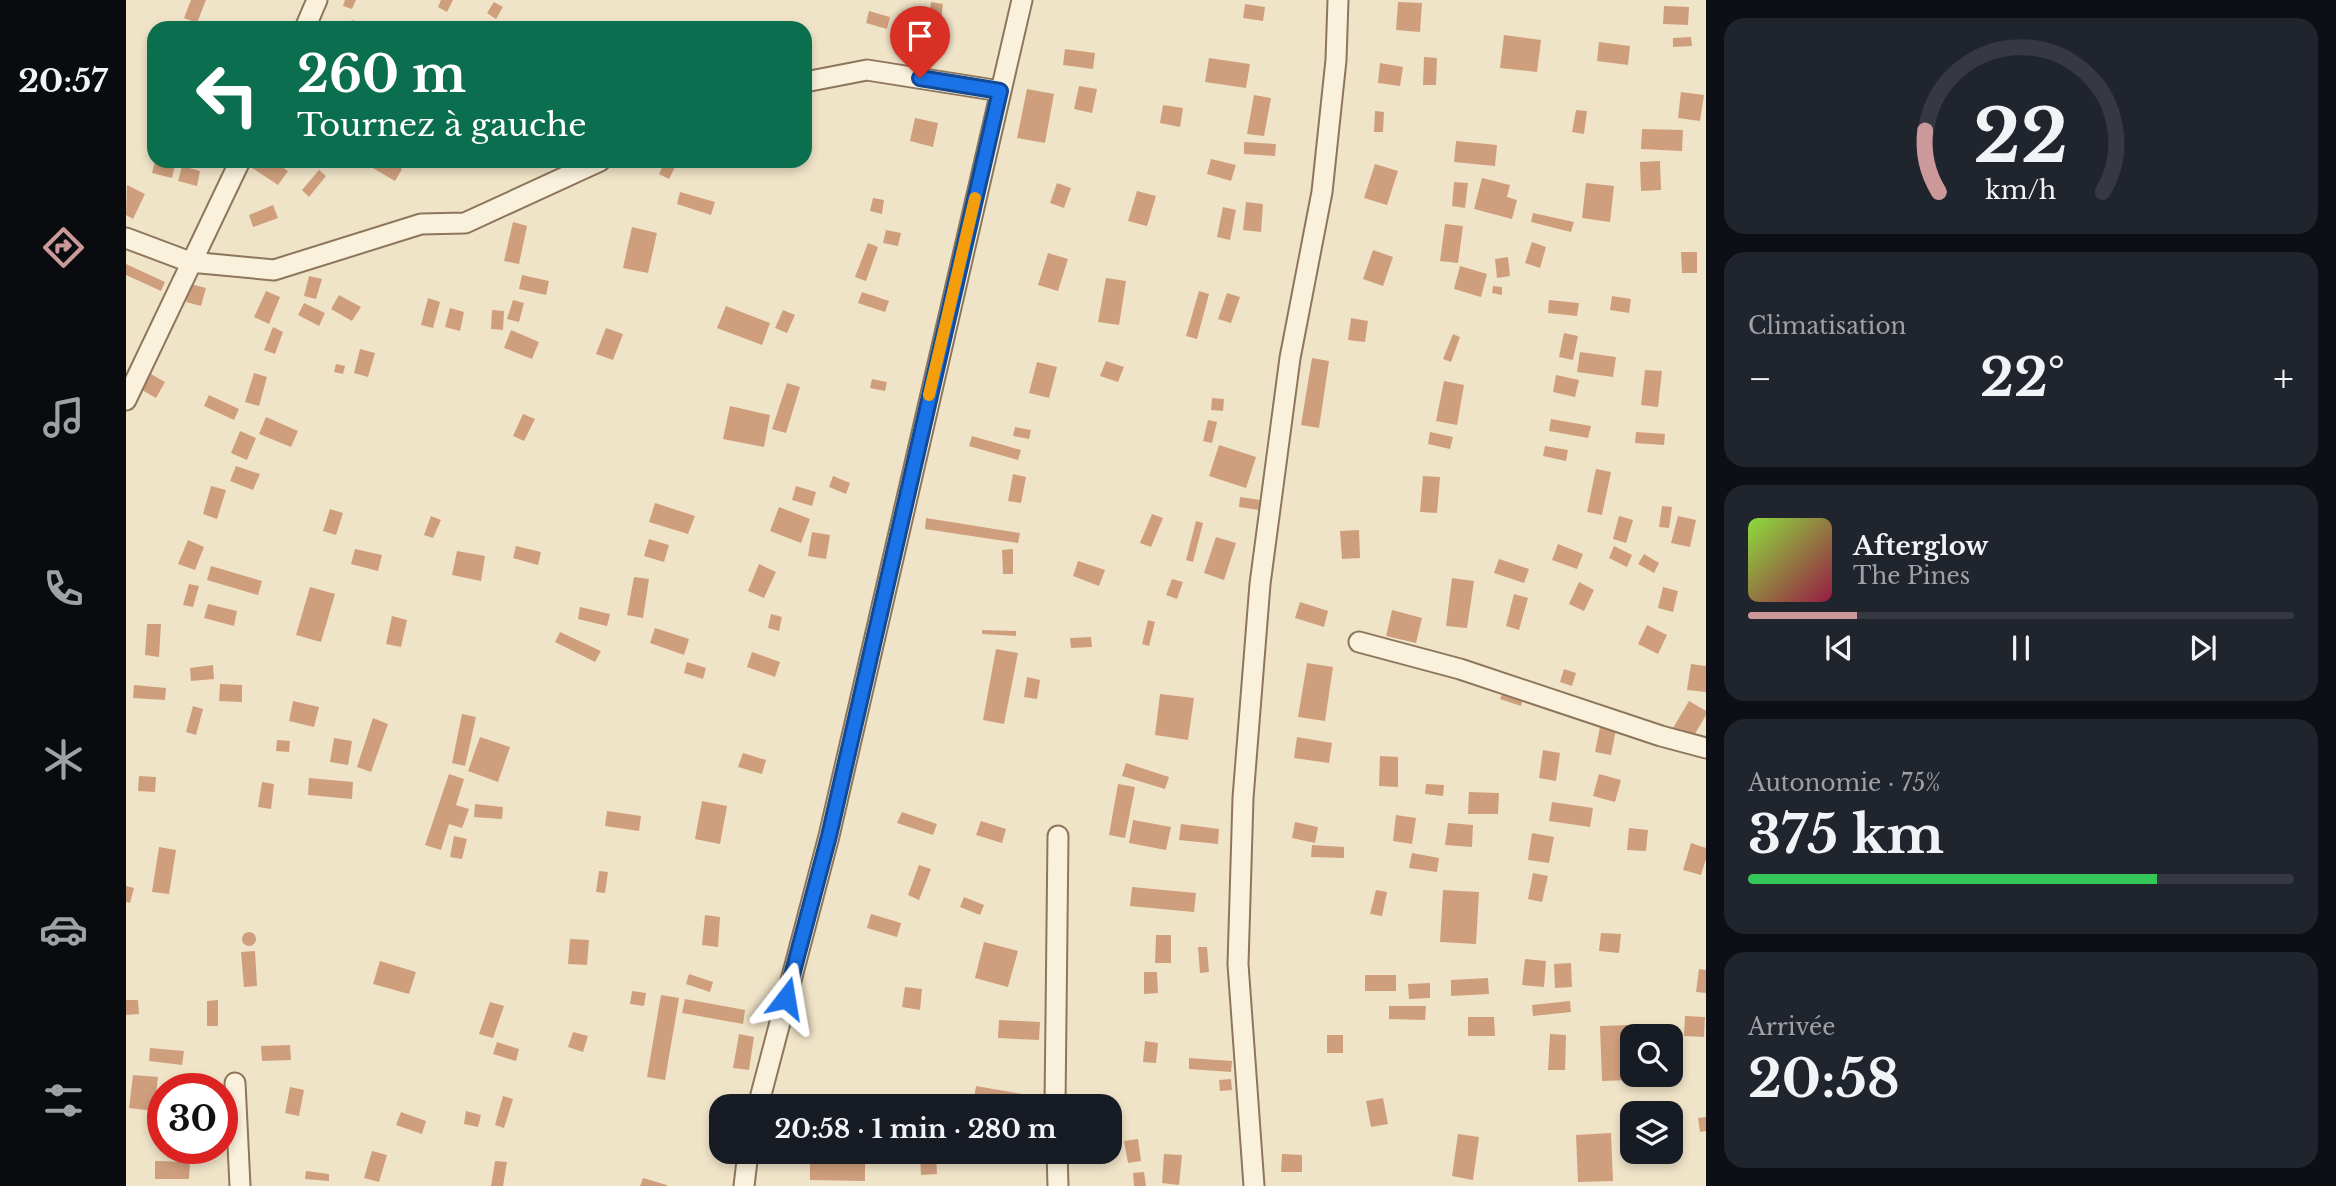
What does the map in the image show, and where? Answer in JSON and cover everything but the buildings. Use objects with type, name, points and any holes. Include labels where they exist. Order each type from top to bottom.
[{"type":"street","points":[[308,21],[317,0]]},
{"type":"street","points":[[761,1094],[829,836],[1023,0]]},
{"type":"street","points":[[1254,1186],[1238,964],[1242,798],[1260,584],[1290,358],[1322,192],[1336,60],[1339,0]]},
{"type":"street","points":[[812,81],[867,70],[1000,91]]},
{"type":"street","points":[[126,400],[237,168]]},
{"type":"street","points":[[126,238],[190,262],[274,270],[421,224],[466,223],[585,168]]},
{"type":"street","points":[[1359,642],[1460,669],[1661,736],[1706,748]]},
{"type":"street","points":[[1055,1094],[1058,836]]},
{"type":"street","points":[[238,1145],[240,1186]]},
{"type":"street","points":[[744,1186],[747,1164]]},
{"type":"street","points":[[1058,1164],[1059,1186]]},
{"type":"slow traffic","points":[[929,395],[975,198]]},
{"type":"route","points":[[786,998],[829,836],[1000,91],[920,78]]}]
